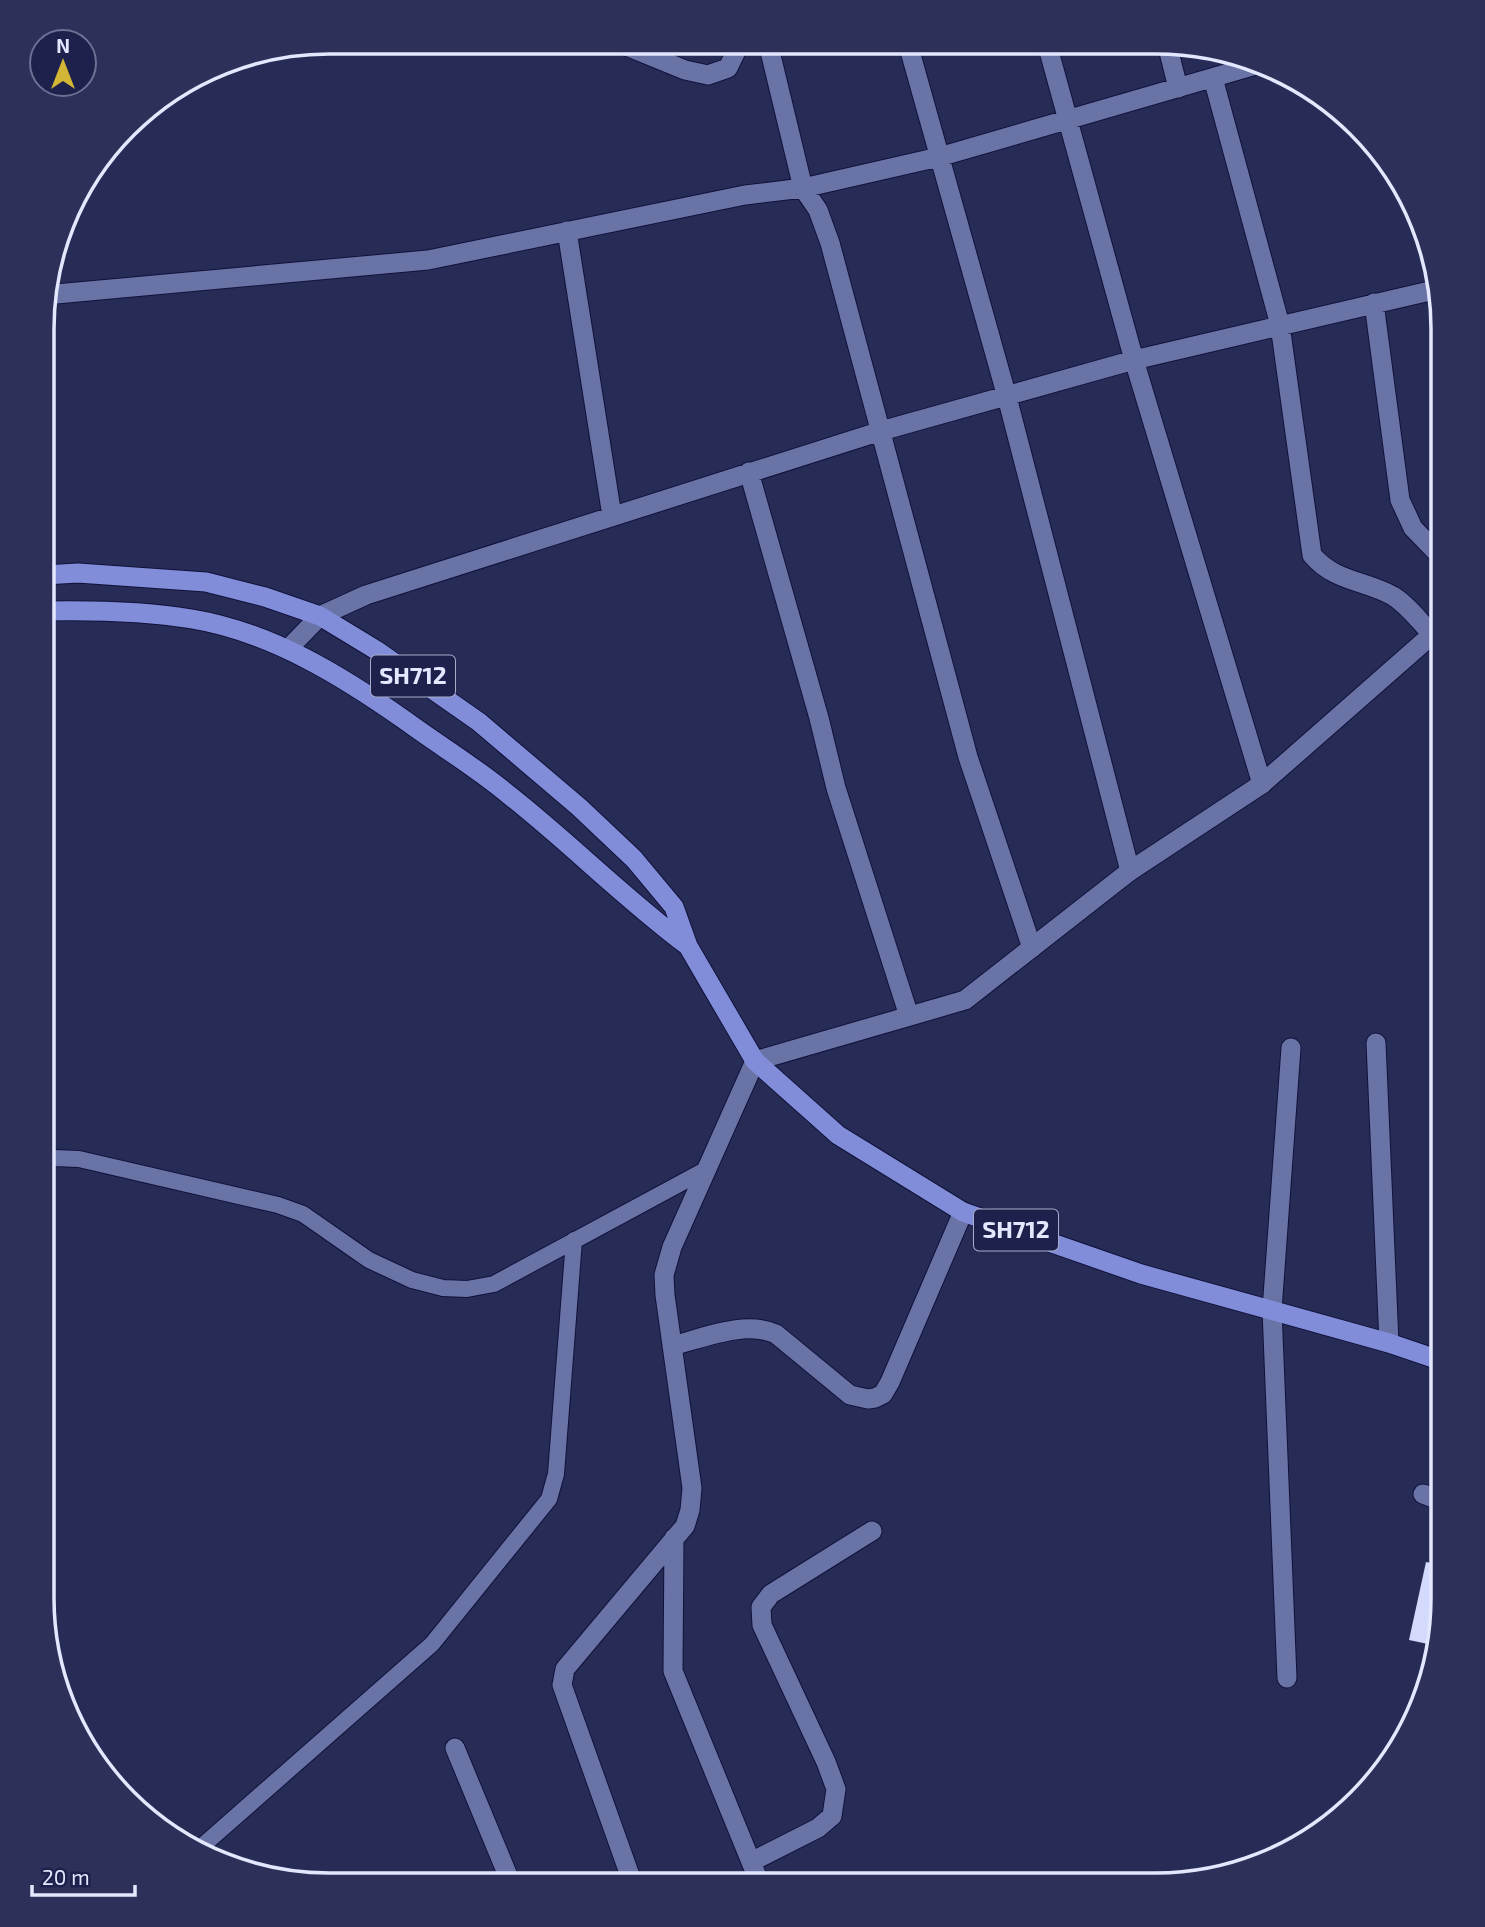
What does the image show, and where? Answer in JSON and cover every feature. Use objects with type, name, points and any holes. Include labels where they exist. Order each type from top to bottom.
[{"type":"main road","name":"SH712","points":[[54,574],[78,573],[205,582],[265,597],[320,616],[376,650],[480,722],[635,859],[674,907],[688,946],[755,1061],[838,1135],[963,1212],[1141,1274],[1431,1357]]},
{"type":"main road","name":"SH712","points":[[54,611],[88,610],[193,619],[288,649],[369,696],[508,794],[648,916],[688,946]]},
{"type":"street","points":[[646,54],[685,70],[708,75],[728,68],[735,54]]},
{"type":"street","points":[[771,54],[803,188],[818,210],[830,243],[968,757],[1032,948]]},
{"type":"street","points":[[911,54],[1007,397],[1130,871]]},
{"type":"street","points":[[1050,54],[1134,360],[1262,784]]},
{"type":"street","points":[[1170,55],[1178,88]]},
{"type":"street","points":[[57,294],[428,260],[745,195],[803,188],[939,157],[1243,69]]},
{"type":"street","points":[[1213,78],[1280,324],[1312,555],[1336,575],[1397,598],[1431,625]]},
{"type":"street","points":[[567,232],[612,516]]},
{"type":"street","points":[[288,649],[320,616],[366,595],[749,472],[881,431],[1134,360],[1427,291]]},
{"type":"street","points":[[1374,303],[1400,500],[1413,528],[1431,547]]},
{"type":"street","points":[[749,472],[819,718],[836,788],[909,1016]]},
{"type":"street","points":[[629,1873],[562,1685],[565,1669],[685,1526],[690,1510],[692,1488],[664,1275],[672,1247],[755,1061],[965,1000],[1130,871],[1262,784],[1431,635]]},
{"type":"street","points":[[1376,1043],[1389,1343]]},
{"type":"street","points":[[1287,1678],[1272,1310],[1291,1048]]},
{"type":"street","points":[[672,1346],[749,1328],[764,1329],[776,1334],[850,1395],[875,1398],[883,1394],[890,1382],[963,1212]]},
{"type":"street","points":[[1423,1494],[1431,1497]]},
{"type":"street","points":[[751,1862],[818,1828],[832,1816],[836,1789],[762,1625],[761,1607],[771,1594],[872,1531]]},
{"type":"street","points":[[674,1538],[673,1671],[756,1873]]},
{"type":"street","points":[[455,1748],[507,1873]]},
{"type":"lane","points":[[54,1158],[79,1159],[278,1205],[303,1214],[369,1260],[412,1280],[443,1288],[467,1289],[494,1283],[707,1169]]},
{"type":"lane","points":[[206,1843],[432,1644],[549,1499],[556,1474],[574,1240]]},
{"type":"building","points":[[1426,1562],[1431,1563],[1426,1644],[1409,1640]]}]
